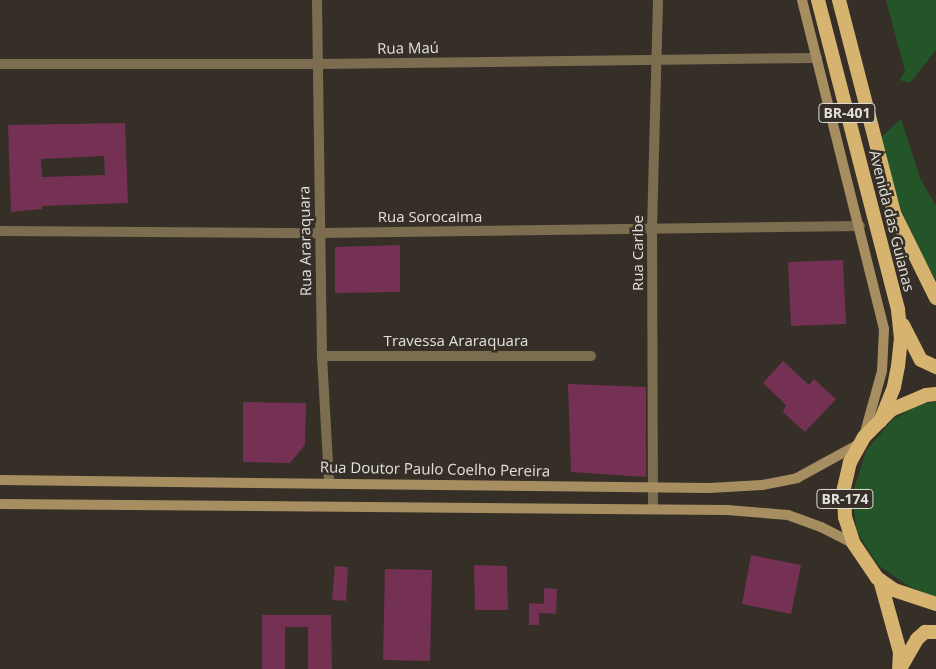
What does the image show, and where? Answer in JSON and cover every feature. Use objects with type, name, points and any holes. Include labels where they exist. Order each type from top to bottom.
[{"type":"highway","name":"Avenida das Guianas","points":[[818,0],[898,310],[901,338],[894,387],[875,416]]},
{"type":"highway","name":"Avenida das Guianas","points":[[839,0],[894,213],[936,298]]},
{"type":"highway","points":[[898,310],[914,351],[921,360],[936,367]]},
{"type":"highway","name":"BR-174","points":[[936,394],[926,395],[875,416],[850,462],[844,489],[845,517],[854,544],[880,580],[894,590],[936,604]]},
{"type":"highway","name":"BR-174","points":[[880,580],[900,652],[900,669]]},
{"type":"highway","points":[[900,669],[917,638],[925,632],[936,632]]},
{"type":"main road","points":[[802,0],[860,226],[884,329],[882,371],[875,416]]},
{"type":"main road","name":"Rua Doutor Paulo Coelho Pereira","points":[[0,480],[329,482],[709,488],[762,485],[797,478],[862,440]]},
{"type":"main road","points":[[0,504],[653,507],[788,515],[821,527],[854,544]]},
{"type":"street","name":"Rua Araraquara","points":[[317,0],[322,356],[329,482]]},
{"type":"street","name":"Rua Caribe","points":[[653,507],[652,230],[659,58],[658,0]]},
{"type":"street","name":"Rua Maú","points":[[0,64],[319,64],[659,58],[817,58]]},
{"type":"street","name":"Rua Sorocaima","points":[[0,231],[320,233],[860,226]]},
{"type":"street","name":"Travessa Araraquara","points":[[322,356],[591,356]]},
{"type":"green space","points":[[886,0],[936,0],[936,50],[910,83],[900,80],[905,71]]},
{"type":"green space","points":[[901,119],[920,178],[936,206],[936,280],[917,247],[898,202],[880,138]]},
{"type":"green space","points":[[936,402],[936,597],[910,587],[878,565],[857,532],[852,496],[866,451],[892,420],[920,404]]},
{"type":"building","points":[[125,123],[128,203],[42,206],[42,209],[11,212],[8,125]],"holes":[[[104,156],[105,175],[42,177],[41,159]]]},
{"type":"building","points":[[400,245],[400,292],[335,293],[335,247]]},
{"type":"building","points":[[843,260],[846,324],[791,326],[788,262]]},
{"type":"building","points":[[783,361],[809,385],[814,379],[836,399],[805,432],[783,412],[786,405],[763,383]]},
{"type":"building","points":[[568,384],[646,387],[646,477],[571,472]]},
{"type":"building","points":[[243,402],[306,403],[305,445],[290,463],[243,462]]},
{"type":"building","points":[[751,555],[801,565],[791,614],[742,604]]},
{"type":"building","points":[[474,565],[507,566],[508,610],[475,610]]},
{"type":"building","points":[[335,566],[348,567],[346,601],[332,600]]},
{"type":"building","points":[[385,569],[432,570],[430,661],[383,660]]},
{"type":"building","points":[[544,588],[557,589],[556,614],[539,613],[539,625],[529,625],[529,603],[544,604]]},
{"type":"building","points":[[262,615],[331,615],[332,669],[308,669],[308,627],[285,627],[285,669],[262,669]]}]
